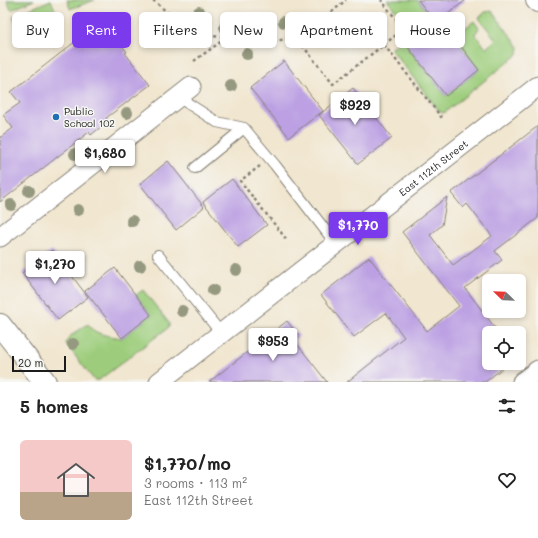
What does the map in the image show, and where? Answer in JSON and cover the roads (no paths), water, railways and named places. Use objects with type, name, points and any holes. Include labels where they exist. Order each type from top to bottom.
[{"type":"main road","points":[[0,325],[45,382]]},
{"type":"street","name":"East 112th Street","points":[[159,382],[538,86]]},
{"type":"street","points":[[0,237],[185,92]]},
{"type":"street","points":[[522,382],[538,370]]},
{"type":"lane","points":[[185,92],[217,122],[244,128],[275,165],[336,244]]},
{"type":"lane","points":[[195,168],[244,128]]},
{"type":"lane","points":[[158,255],[221,333]]},
{"type":"place","name":"Public School 102","points":[[56,117]]}]
